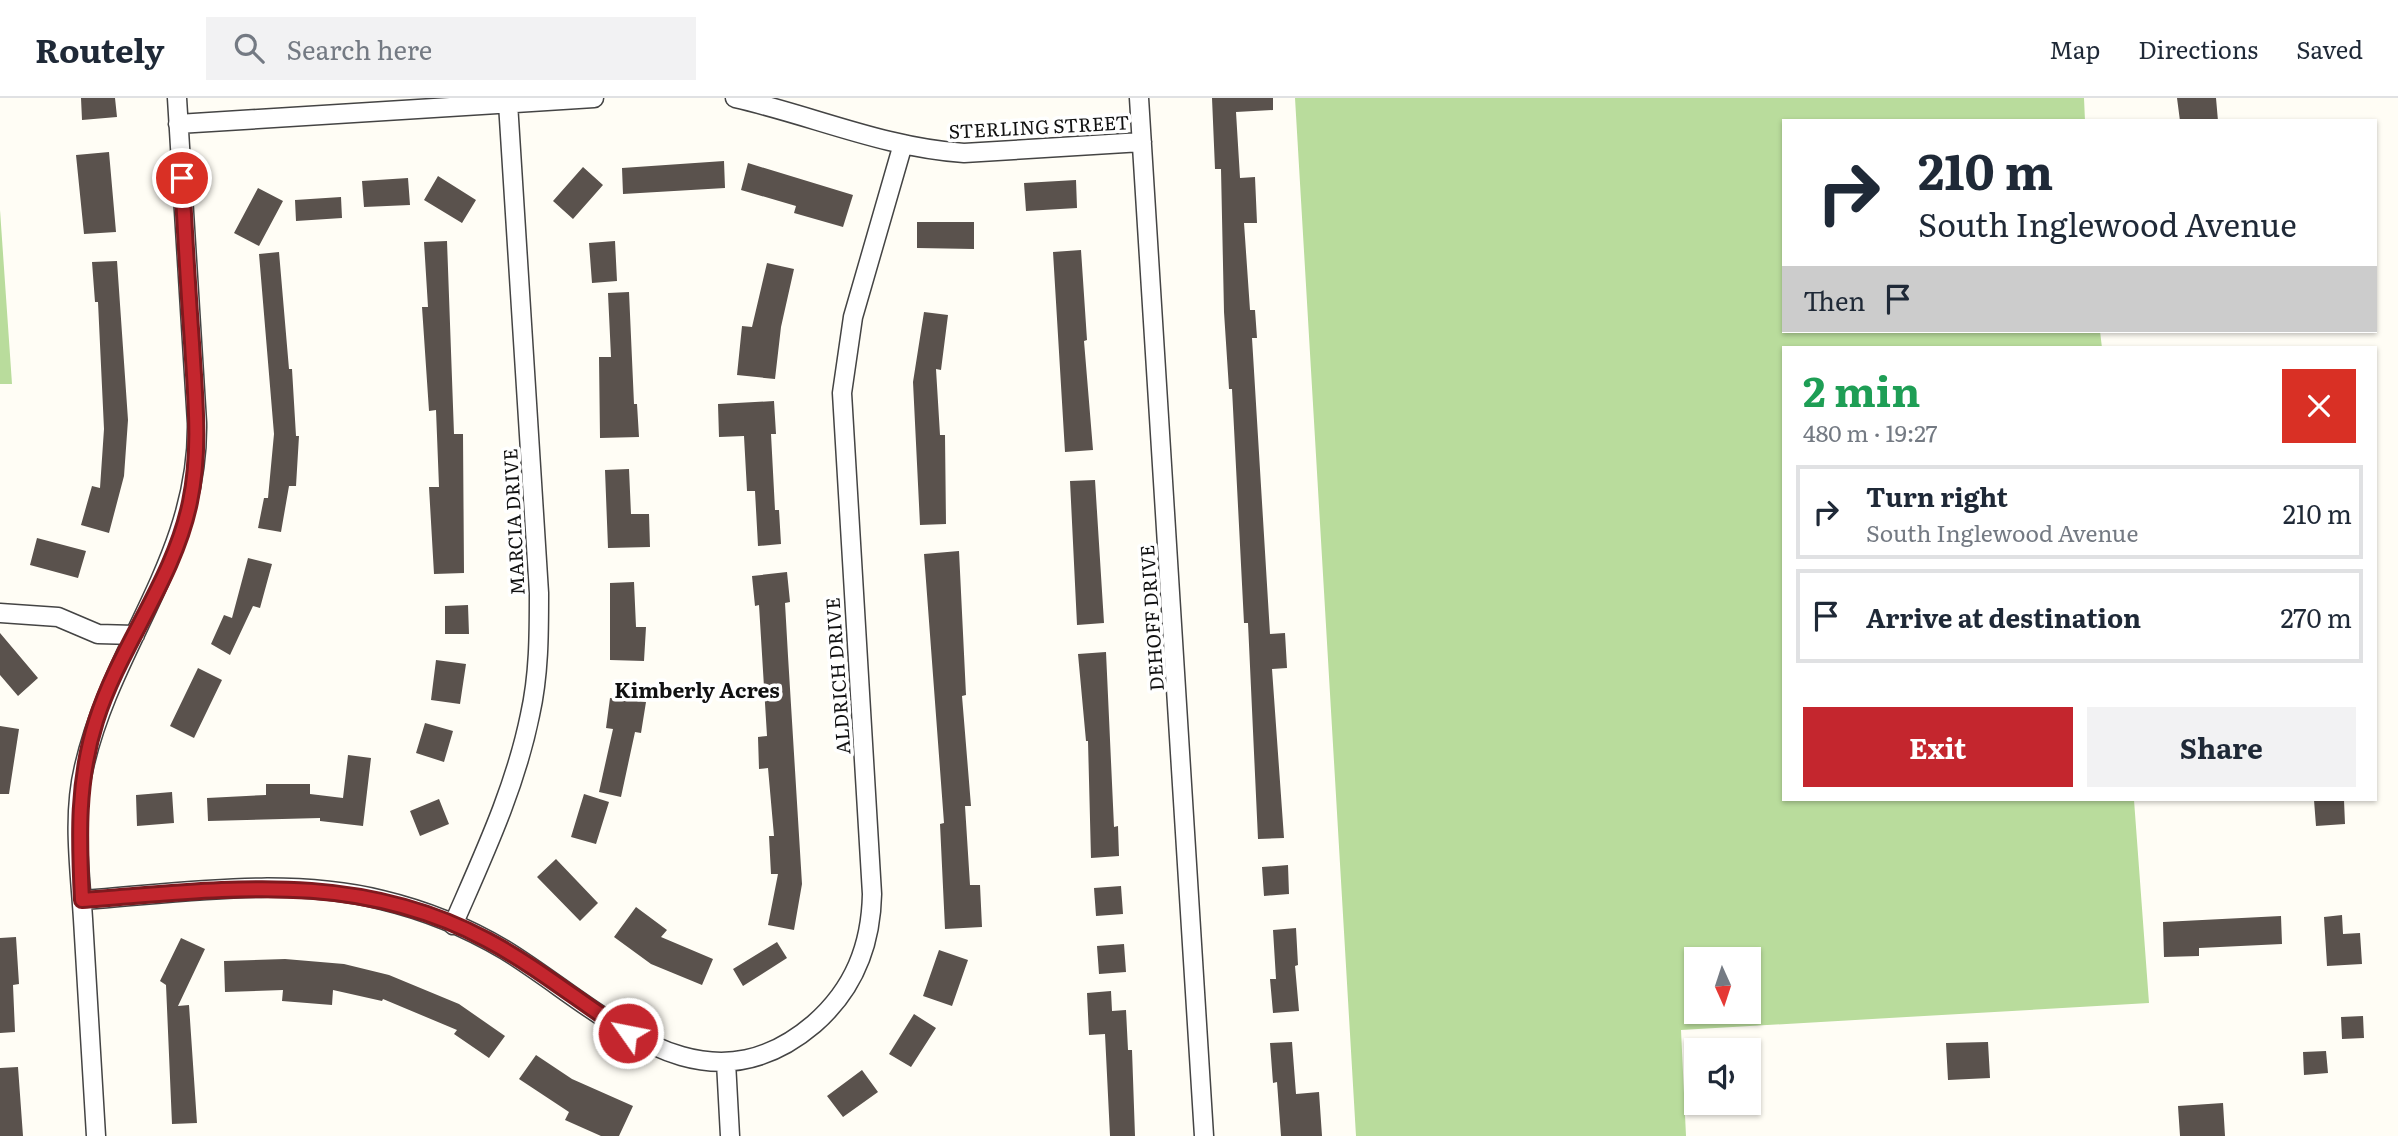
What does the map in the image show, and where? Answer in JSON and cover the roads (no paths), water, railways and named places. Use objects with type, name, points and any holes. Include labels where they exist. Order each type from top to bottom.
[{"type":"street","points":[[96,1136],[78,823],[83,769],[96,720],[179,538],[196,466],[197,423],[177,98]]},
{"type":"street","points":[[178,124],[594,98]]},
{"type":"street","name":"STERLING STREET","points":[[735,98],[936,151],[964,153],[1142,142]]},
{"type":"street","name":"DEHOFF DRIVE","points":[[1139,98],[1204,1136]]},
{"type":"street","name":"MARCIA DRIVE","points":[[453,925],[516,772],[531,713],[538,653],[539,593],[508,103]]},
{"type":"street","name":"ALDRICH DRIVE","points":[[82,900],[258,888],[307,888],[383,900],[453,925],[506,951],[643,1042],[691,1060],[726,1062],[776,1048],[802,1034],[830,1010],[856,972],[870,931],[872,894],[842,393],[853,317],[903,144]]},
{"type":"street","points":[[0,613],[58,617],[98,634],[135,635]]},
{"type":"street","points":[[726,1062],[730,1136]]},
{"type":"district","name":"Kimberly Acres","points":[[697,688]]}]
